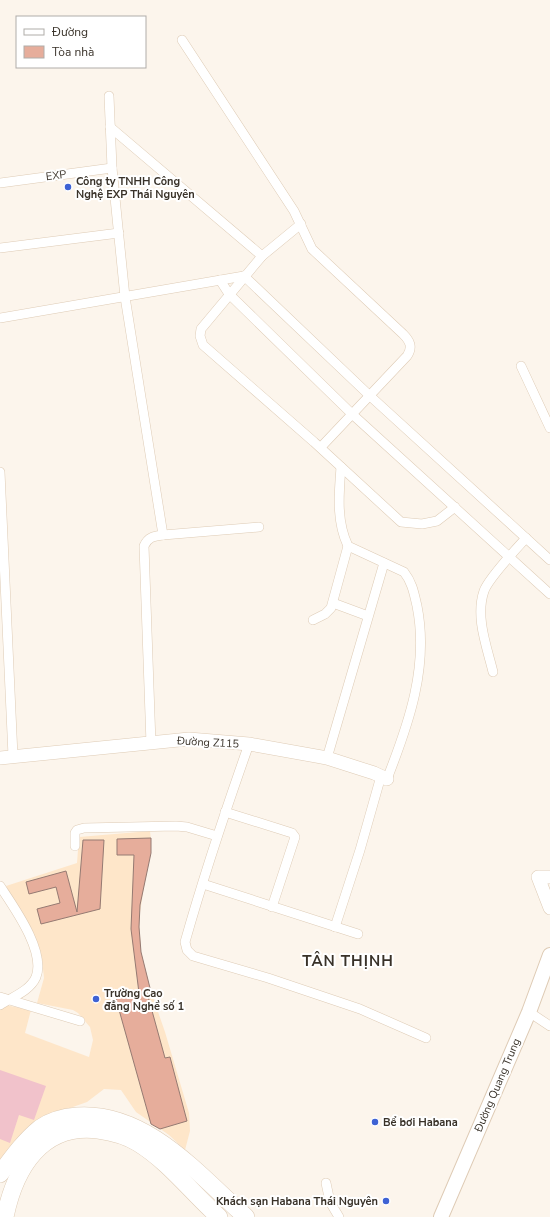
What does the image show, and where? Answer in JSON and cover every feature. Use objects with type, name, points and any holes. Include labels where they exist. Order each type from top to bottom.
[{"type":"highway","points":[[0,1174],[14,1154],[41,1127],[57,1120],[90,1115],[110,1119],[146,1132],[165,1146],[246,1217]]},
{"type":"highway","points":[[5,1217],[16,1182],[26,1162],[48,1139],[61,1132],[74,1129],[89,1129],[123,1136],[138,1143],[171,1170],[219,1217]]},
{"type":"main road","name":"Đường Quang Trung","points":[[439,1216],[529,1012],[550,955]]},
{"type":"street","points":[[182,40],[264,163],[301,224],[312,249],[403,334],[410,344],[410,352],[407,356],[321,447]]},
{"type":"street","points":[[109,96],[112,168],[120,233],[125,297],[163,535]]},
{"type":"street","points":[[110,127],[262,256]]},
{"type":"street","name":"EXP","points":[[0,183],[112,168]]},
{"type":"street","points":[[301,224],[262,256],[229,294],[201,329],[200,336],[203,345],[321,447],[401,522],[422,524],[437,521],[455,507]]},
{"type":"street","points":[[0,248],[120,233]]},
{"type":"street","points":[[244,276],[369,395],[550,560]]},
{"type":"street","points":[[0,318],[244,276]]},
{"type":"street","points":[[220,280],[229,294],[352,414],[550,594]]},
{"type":"street","points":[[521,366],[550,428]]},
{"type":"street","points":[[313,620],[325,614],[331,608],[348,546],[342,531],[338,498],[341,467]]},
{"type":"street","points":[[0,472],[6,757]]},
{"type":"street","points":[[151,744],[144,546],[146,541],[152,536],[259,527]]},
{"type":"street","points":[[493,672],[482,623],[481,605],[484,589],[526,538]]},
{"type":"street","points":[[335,927],[384,778],[409,722],[418,683],[422,646],[419,616],[410,580],[404,572],[348,546]]},
{"type":"street","points":[[327,758],[384,563]]},
{"type":"street","points":[[332,603],[368,616]]},
{"type":"street","name":"Đường Z115","points":[[6,757],[151,744],[189,739],[249,744],[327,758],[384,778]]},
{"type":"street","points":[[249,744],[217,836],[185,942],[187,950],[192,956],[276,980],[360,1008],[426,1038]]},
{"type":"street","points":[[225,812],[292,833],[295,837],[272,907]]},
{"type":"street","points":[[75,846],[74,834],[77,830],[84,828],[176,826],[187,827],[217,836]]},
{"type":"street","points":[[550,877],[538,877],[550,908]]},
{"type":"street","points":[[203,884],[358,934]]},
{"type":"street","points":[[0,886],[31,940],[37,961],[36,977],[23,992],[0,1005]]},
{"type":"street","points":[[0,997],[80,1021]]},
{"type":"street","points":[[529,1012],[550,1026]]},
{"type":"street","points":[[326,1183],[330,1202],[339,1217]]},
{"type":"shaded area","name":"Trường Cao đẳng Nghề số 1","points":[[150,831],[151,841],[139,919],[141,952],[147,980],[165,1032],[189,1113],[190,1131],[185,1150],[169,1135],[136,1112],[121,1090],[104,1089],[87,1102],[56,1113],[0,1165],[0,1009],[5,1005],[31,1010],[25,1033],[89,1057],[93,1040],[90,1027],[78,1013],[73,1010],[37,1003],[44,978],[42,959],[39,949],[6,886],[77,863],[79,837]]},
{"type":"shaded area","points":[[0,1070],[46,1086],[34,1120],[19,1115],[10,1143],[0,1139]]},
{"type":"building","points":[[151,838],[151,853],[140,905],[139,927],[141,952],[150,988],[146,989],[165,1058],[170,1057],[187,1121],[160,1129],[151,1124],[116,999],[139,993],[131,929],[134,855],[117,855],[117,839]]},
{"type":"building","points":[[83,840],[104,840],[100,909],[41,924],[37,909],[60,903],[56,887],[29,894],[26,882],[66,871],[77,912]]},
{"type":"place","name":"Công ty TNHH Công Nghệ EXP Thái Nguyên","points":[[68,187]]},
{"type":"place","name":"Trường Cao đẳng Nghề số 1","points":[[96,999]]},
{"type":"place","name":"Bể bơi Habana","points":[[375,1122]]},
{"type":"place","name":"Khách sạn Habana Thái Nguyên","points":[[386,1201]]},
{"type":"district","name":"TÂN THỊNH","points":[[348,961]]}]
